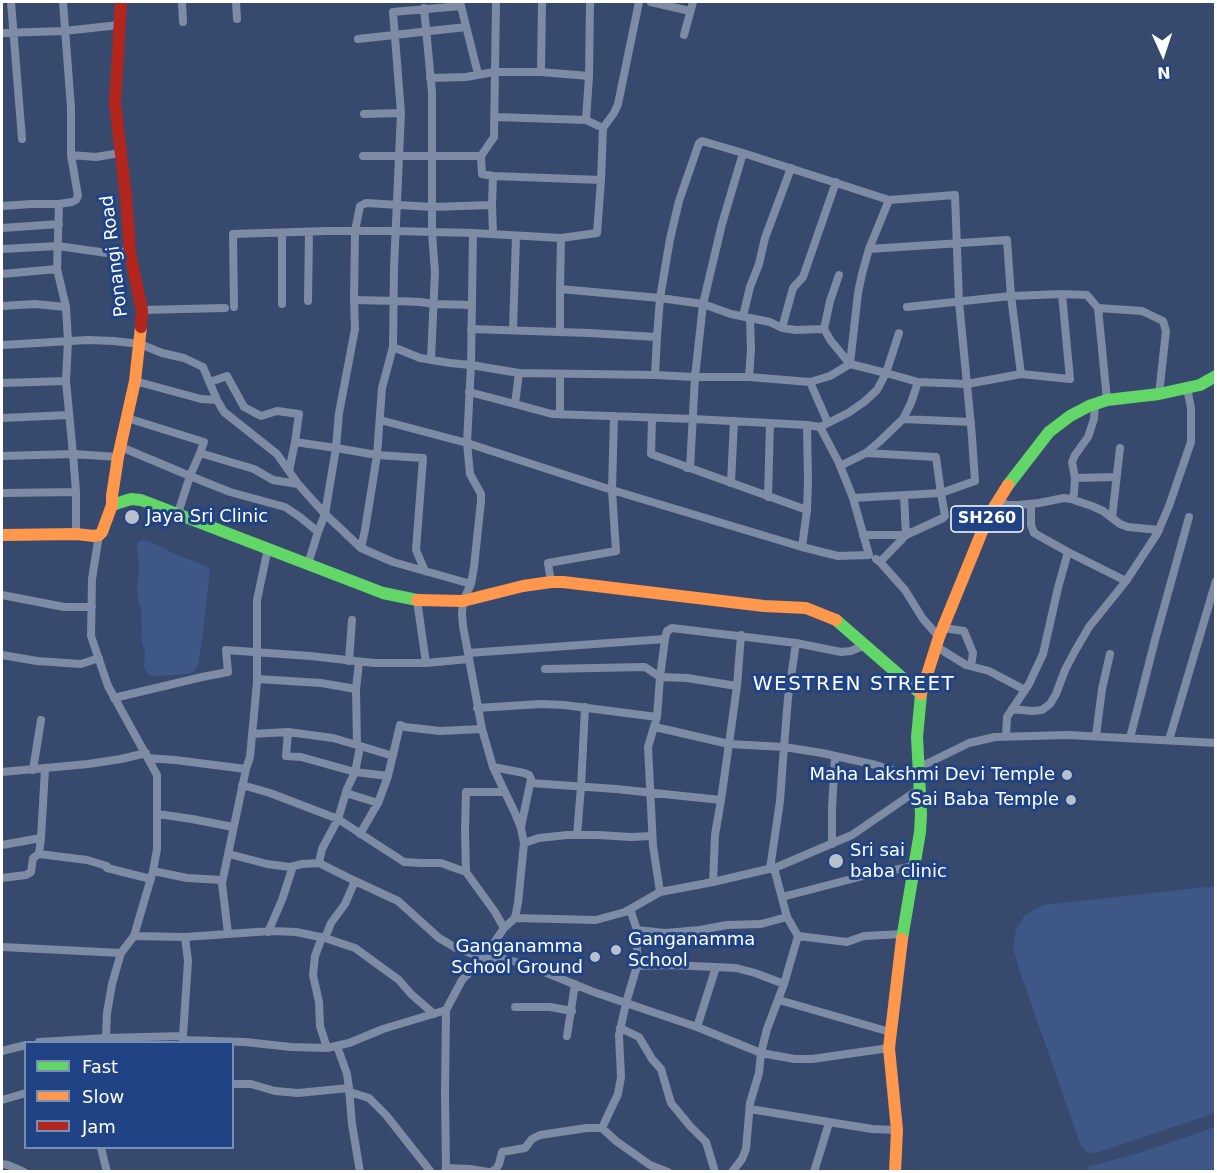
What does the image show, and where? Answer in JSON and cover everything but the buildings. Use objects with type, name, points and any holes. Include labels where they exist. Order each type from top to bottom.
[{"type":"main road","name":"Ponangi Road","points":[[99,535],[112,505],[119,452],[135,381],[142,310],[130,251],[115,103],[121,2]]},
{"type":"main road","name":"SH260","points":[[921,694],[940,637],[988,518],[1024,463],[1049,432],[1070,416],[1101,402],[1187,388],[1200,385],[1215,376]]},
{"type":"main road","points":[[112,505],[131,499],[141,500],[383,592],[417,600],[463,601],[523,586],[551,582],[764,606],[806,608],[834,618],[921,694],[917,737],[920,832],[903,934],[889,1048],[897,1130],[895,1172]]},
{"type":"main road","points":[[2,535],[99,535]]},
{"type":"street","points":[[11,2],[22,139]]},
{"type":"street","points":[[2,206],[59,204],[72,202],[78,196],[71,155],[63,2]]},
{"type":"street","points":[[182,2],[183,22]]},
{"type":"street","points":[[236,2],[237,20]]},
{"type":"street","points":[[496,2],[494,137],[481,156],[482,174],[601,180]]},
{"type":"street","points":[[541,72],[542,2]]},
{"type":"street","points":[[586,120],[590,2]]},
{"type":"street","points":[[142,310],[230,308],[233,234],[395,231],[561,238],[597,233],[603,128],[618,104],[639,2]]},
{"type":"street","points":[[651,2],[690,11]]},
{"type":"street","points":[[684,35],[693,2]]},
{"type":"street","points":[[361,548],[377,454],[382,388],[393,347],[395,231],[401,114],[393,12],[460,4],[478,74]]},
{"type":"street","points":[[424,8],[430,78],[432,233],[435,272],[430,359]]},
{"type":"street","points":[[2,33],[119,26]]},
{"type":"street","points":[[358,39],[466,27]]},
{"type":"street","points":[[430,78],[494,72],[541,72],[589,76]]},
{"type":"street","points":[[364,114],[401,114]]},
{"type":"street","points":[[495,117],[586,120],[603,128]]},
{"type":"street","points":[[655,375],[660,298],[670,239],[677,210],[699,143],[702,141],[889,200],[955,195],[958,302],[975,481],[941,493],[853,498]]},
{"type":"street","points":[[71,155],[96,157],[120,153]]},
{"type":"street","points":[[687,468],[690,468],[695,377],[703,304],[722,224],[743,153]]},
{"type":"street","points":[[363,156],[481,156]]},
{"type":"street","points":[[749,377],[751,349],[746,317],[750,288],[765,238],[791,168]]},
{"type":"street","points":[[493,176],[493,234]]},
{"type":"street","points":[[782,328],[794,285],[803,277],[836,182]]},
{"type":"street","points":[[850,363],[858,293],[869,249],[889,200]]},
{"type":"street","points":[[308,564],[325,514],[336,448],[339,413],[355,329],[355,231],[360,206],[366,203],[432,207],[492,205]]},
{"type":"street","points":[[59,204],[57,269],[66,307],[68,341],[66,381],[76,492],[76,534]]},
{"type":"street","points":[[2,228],[59,224]]},
{"type":"street","points":[[308,301],[309,232]]},
{"type":"street","points":[[282,233],[282,304]]},
{"type":"street","points":[[473,233],[467,442],[470,474],[481,494],[481,501],[471,584],[463,601],[463,626],[482,729],[493,767],[521,828],[524,843],[515,918],[504,928],[484,958],[462,980],[446,1010],[446,1170],[470,1168],[490,1172],[496,1169],[502,1152],[525,1148],[532,1139],[540,1135],[602,1128],[650,1165],[668,1172]]},
{"type":"street","points":[[513,330],[516,236]]},
{"type":"street","points":[[560,332],[561,238]]},
{"type":"street","points":[[869,249],[1007,240],[1011,296],[1021,374]]},
{"type":"street","points":[[2,249],[58,246],[107,253],[130,251]]},
{"type":"street","points":[[2,274],[57,269]]},
{"type":"street","points":[[839,275],[824,329],[831,341],[850,363],[918,382],[967,384],[1021,374],[1070,379],[1062,294]]},
{"type":"street","points":[[560,289],[703,304],[770,322],[782,328],[824,329]]},
{"type":"street","points":[[907,307],[1011,296],[1087,294],[1098,308],[1101,402],[1088,437],[1072,462],[1075,478],[1074,494],[1071,499]]},
{"type":"street","points":[[354,300],[472,305]]},
{"type":"street","points":[[2,306],[35,304],[66,307]]},
{"type":"street","points":[[1098,308],[1142,311],[1162,321],[1166,331],[1159,394]]},
{"type":"street","points":[[471,329],[657,337]]},
{"type":"street","points":[[470,392],[552,414],[824,425],[848,413],[877,390],[886,373],[899,333]]},
{"type":"street","points":[[2,345],[97,340],[140,344],[162,353],[184,358],[203,367],[224,412],[277,454],[298,484],[325,514],[361,548],[393,562],[471,584]]},
{"type":"street","points":[[393,347],[420,358],[519,373],[749,377],[810,382],[830,376],[850,363]]},
{"type":"street","points":[[515,404],[519,373]]},
{"type":"street","points":[[560,374],[560,414]]},
{"type":"street","points":[[210,382],[227,376],[244,407],[261,416],[277,411],[299,414],[289,471]]},
{"type":"street","points":[[2,383],[66,381]]},
{"type":"street","points":[[135,381],[201,399],[217,400]]},
{"type":"street","points":[[810,382],[824,425],[853,498],[869,555]]},
{"type":"street","points":[[840,466],[866,453],[903,419],[918,382]]},
{"type":"street","points":[[1012,709],[1042,710],[1050,704],[1065,670],[1089,627],[1126,580],[1158,530],[1170,506],[1191,442],[1191,408],[1187,388]]},
{"type":"street","points":[[2,418],[69,415]]},
{"type":"street","points":[[551,582],[548,563],[616,552],[612,490],[614,416]]},
{"type":"street","points":[[127,418],[204,442],[178,513]]},
{"type":"street","points":[[652,418],[651,454],[807,510]]},
{"type":"street","points":[[903,419],[971,422]]},
{"type":"street","points":[[380,420],[467,442],[612,490],[802,547],[838,556],[869,555],[880,561],[905,590],[923,619],[960,662],[989,670],[1025,690]]},
{"type":"street","points":[[731,483],[734,421]]},
{"type":"street","points":[[768,497],[770,423]]},
{"type":"street","points":[[802,547],[807,510],[807,425]]},
{"type":"street","points":[[295,442],[423,458],[416,550],[425,571]]},
{"type":"street","points":[[1112,518],[1120,448]]},
{"type":"street","points":[[2,456],[119,452],[230,492],[285,507],[318,532]]},
{"type":"street","points":[[200,453],[254,469],[273,480],[298,484]]},
{"type":"street","points":[[866,453],[936,457],[945,516],[906,535],[880,561]]},
{"type":"street","points":[[1075,478],[1116,477]]},
{"type":"street","points":[[2,493],[76,492]]},
{"type":"street","points":[[904,495],[906,535]]},
{"type":"street","points":[[998,501],[1008,505],[1071,499],[1092,506],[1128,527],[1158,530]]},
{"type":"street","points":[[1030,504],[1031,525],[1034,533],[1126,580]]},
{"type":"street","points":[[1130,738],[1189,517]]},
{"type":"street","points":[[99,535],[92,579],[91,636],[108,686],[157,775],[158,814],[157,849],[152,875],[134,936],[121,953],[112,984],[106,1038]]},
{"type":"street","points":[[863,535],[906,535]]},
{"type":"street","points":[[228,934],[222,880],[250,757],[256,708],[257,600],[268,549]]},
{"type":"street","points":[[1006,736],[1007,717],[1036,671],[1043,654],[1068,552]]},
{"type":"street","points":[[1169,740],[1215,581]]},
{"type":"street","points":[[2,595],[64,607],[92,607]]},
{"type":"street","points":[[417,600],[426,663]]},
{"type":"street","points":[[349,661],[352,620]]},
{"type":"street","points":[[660,892],[652,836],[648,747],[657,717],[664,639],[667,631],[672,628],[741,635],[841,652],[851,651],[865,645]]},
{"type":"street","points":[[940,637],[964,632],[973,653],[970,666]]},
{"type":"street","points":[[713,882],[715,835],[737,686],[741,635]]},
{"type":"street","points":[[114,698],[202,676],[228,672],[226,650],[374,663],[426,663],[468,656],[664,639]]},
{"type":"street","points":[[732,1172],[742,1160],[746,1149],[750,1103],[759,1073],[761,1053],[798,936],[787,917],[772,869],[788,698],[796,643]]},
{"type":"street","points":[[1096,736],[1102,689],[1110,654]]},
{"type":"street","points":[[2,655],[37,661],[81,664],[99,658]]},
{"type":"street","points":[[319,863],[322,849],[338,819],[355,772],[358,746],[356,689],[359,662]]},
{"type":"street","points":[[545,669],[645,667],[660,677],[687,678],[737,686]]},
{"type":"street","points":[[257,679],[321,683],[356,689]]},
{"type":"street","points":[[477,708],[564,705],[657,717]]},
{"type":"street","points":[[577,835],[585,708]]},
{"type":"street","points":[[33,770],[41,720]]},
{"type":"street","points":[[360,834],[378,803],[388,776],[400,725],[440,731],[482,729]]},
{"type":"street","points":[[655,727],[729,744],[784,747],[822,753],[876,765],[918,778]]},
{"type":"street","points":[[252,734],[288,732],[333,738],[393,756]]},
{"type":"street","points":[[288,732],[286,756],[301,757],[355,772],[388,776]]},
{"type":"street","points":[[515,918],[596,921],[625,912],[660,892],[772,869],[852,835],[918,778],[969,743],[1006,736],[1068,735],[1215,743]]},
{"type":"street","points":[[2,772],[45,769],[147,755],[246,769]]},
{"type":"street","points":[[832,844],[835,756]]},
{"type":"street","points":[[493,767],[529,775],[531,783],[521,828]]},
{"type":"street","points":[[39,854],[45,769]]},
{"type":"street","points":[[531,783],[720,800]]},
{"type":"street","points":[[242,785],[270,793],[338,819],[404,862],[441,863],[466,872],[504,928]]},
{"type":"street","points":[[466,872],[466,792],[504,792]]},
{"type":"street","points":[[346,793],[378,803]]},
{"type":"street","points":[[158,814],[233,827]]},
{"type":"street","points":[[524,843],[539,838],[577,835],[652,836]]},
{"type":"street","points":[[2,845],[41,838]]},
{"type":"street","points":[[2,878],[26,875],[30,872],[33,858],[39,854],[87,860],[116,871],[222,880]]},
{"type":"street","points":[[229,854],[267,864],[293,866],[319,863],[398,901],[439,938],[456,948],[484,958],[501,958],[527,965],[697,1027],[761,1053],[795,1059],[812,1059],[889,1048]]},
{"type":"street","points":[[267,932],[275,917],[293,866]]},
{"type":"street","points":[[782,897],[863,876],[915,866]]},
{"type":"street","points":[[327,1048],[320,1026],[319,1002],[313,975],[315,956],[331,923],[345,904],[355,881]]},
{"type":"street","points":[[602,1128],[618,1094],[621,1077],[620,1028],[637,966],[637,930],[630,909]]},
{"type":"street","points":[[637,930],[677,932],[727,925],[761,924],[787,917]]},
{"type":"street","points":[[134,936],[185,937],[297,932],[323,938],[355,948],[399,980],[434,1014]]},
{"type":"street","points":[[798,936],[847,942],[864,936],[903,934]]},
{"type":"street","points":[[185,937],[188,961],[183,1040],[214,1041]]},
{"type":"street","points":[[2,947],[121,953]]},
{"type":"street","points":[[637,966],[736,968],[748,970],[784,984]]},
{"type":"street","points":[[697,1027],[716,967]]},
{"type":"street","points":[[567,1036],[575,984]]},
{"type":"street","points":[[779,1000],[890,1032]]},
{"type":"street","points":[[515,1007],[550,1007],[572,1011]]},
{"type":"street","points":[[234,1042],[327,1048],[349,1043],[383,1029],[446,1010]]},
{"type":"street","points":[[620,1028],[639,1037],[661,1069],[671,1103],[706,1142],[716,1172]]},
{"type":"street","points":[[64,1041],[183,1036]]},
{"type":"street","points":[[2,1052],[24,1046]]},
{"type":"street","points":[[337,1046],[350,1090],[352,1124],[360,1172]]},
{"type":"street","points":[[234,1084],[251,1084],[275,1091],[298,1093],[350,1090],[369,1098],[386,1114],[431,1172]]},
{"type":"street","points":[[2,1100],[24,1094]]},
{"type":"street","points":[[750,1109],[829,1123],[897,1130]]},
{"type":"street","points":[[814,1172],[829,1123]]},
{"type":"street","points":[[100,1149],[107,1172]]},
{"type":"street","points":[[2,1164],[24,1172]]},
{"type":"water","points":[[142,540],[206,566],[210,570],[198,665],[189,674],[154,676],[149,675],[144,667],[145,652],[137,588],[139,570],[137,548],[138,542]]},
{"type":"water","points":[[1215,886],[1215,1113],[1099,1152],[1088,1153],[1081,1146],[1018,966],[1013,947],[1016,929],[1025,915],[1043,905]]},
{"type":"water","points":[[1215,1127],[1215,1171],[1089,1172],[1087,1167],[1139,1153]]},
{"type":"traffic: fast","points":[[1008,485],[1049,432],[1070,416],[1089,406],[1107,400],[1159,394],[1200,385],[1216,376]]},
{"type":"traffic: fast","points":[[112,505],[131,499],[141,500],[383,593],[417,600]]},
{"type":"traffic: fast","points":[[836,620],[921,694],[917,737],[920,832],[902,939]]},
{"type":"traffic: slow","points":[[2,535],[76,534],[94,536],[102,532],[112,505],[118,457],[135,381],[141,327]]},
{"type":"traffic: slow","points":[[921,694],[939,637],[988,517],[1008,485]]},
{"type":"traffic: slow","points":[[417,600],[463,601],[523,586],[563,582],[764,606],[806,608],[836,620]]},
{"type":"traffic: slow","points":[[895,1172],[897,1130],[889,1048],[902,939]]},
{"type":"traffic: jam","points":[[121,2],[115,103],[130,253],[142,310],[141,327]]},
{"type":"place","name":"Jaya Sri Clinic","points":[[132,517]]},
{"type":"place","name":"Maha Lakshmi Devi Temple","points":[[1067,775]]},
{"type":"place","name":"Sai Baba Temple","points":[[1071,800]]},
{"type":"place","name":"Sri sai baba clinic","points":[[836,861]]},
{"type":"place","name":"Ganganamma School","points":[[616,950]]},
{"type":"place","name":"Ganganamma School Ground","points":[[595,957]]},
{"type":"district","name":"WESTREN STREET","points":[[854,685]]}]
